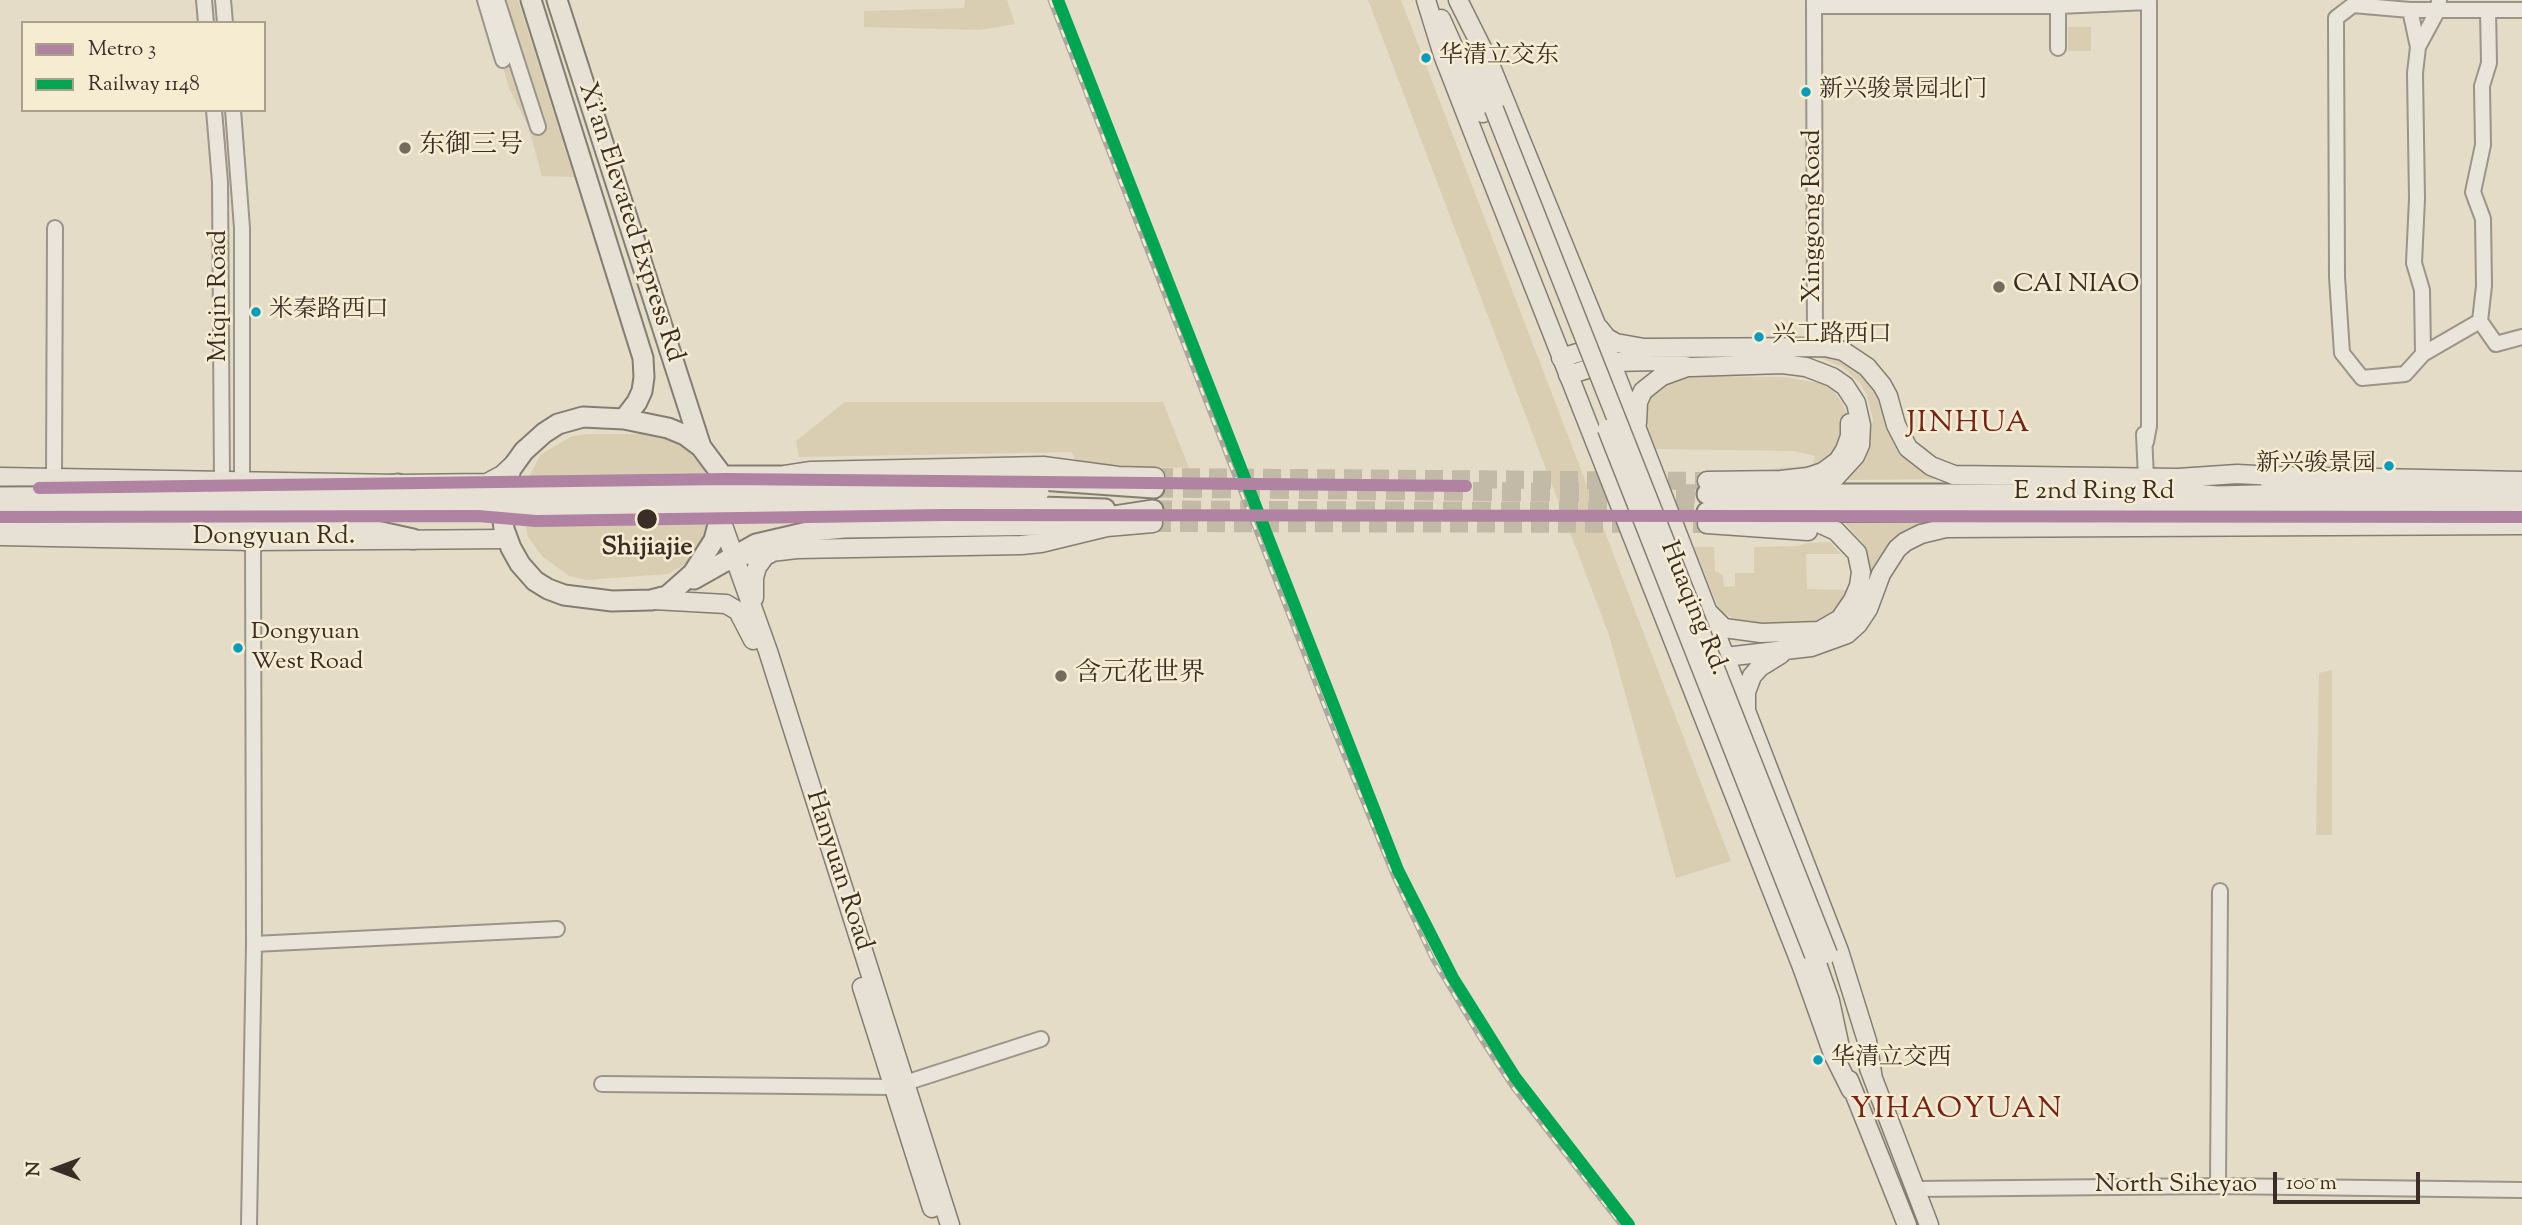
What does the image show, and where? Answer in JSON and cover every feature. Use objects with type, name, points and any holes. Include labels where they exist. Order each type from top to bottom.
[{"type":"highway","name":"Xi'an Elevated Express Rd","points":[[531,0],[643,358],[642,391],[624,419]]},
{"type":"highway","name":"Xi'an Elevated Express Rd","points":[[557,0],[701,447]]},
{"type":"highway","points":[[676,590],[693,573],[709,550],[720,517],[720,476],[712,459],[701,447],[668,428],[624,419],[592,417],[564,422],[544,433],[515,463],[507,476],[501,503],[507,538],[525,570],[541,585],[556,593],[590,600],[650,600],[667,596],[756,544],[812,531],[844,528],[1056,525],[1153,516]]},
{"type":"highway","points":[[720,476],[781,476],[812,482],[1040,480],[1124,487]]},
{"type":"highway","points":[[0,511],[1039,500],[1155,482]]},
{"type":"highway","points":[[0,487],[369,489],[398,484]]},
{"type":"highway","name":"E 2nd Ring Rd","points":[[1707,503],[1788,494],[2196,503],[2521,504]]},
{"type":"highway","name":"E 2nd Ring Rd","points":[[1707,503],[1747,512],[2196,503],[2217,496],[2294,494],[2472,496],[2521,504]]},
{"type":"highway","points":[[0,497],[1039,500],[1153,516]]},
{"type":"highway","points":[[0,526],[372,530],[413,539]]},
{"type":"main road","points":[[1426,0],[1443,55],[1802,967],[1833,1054],[1852,1090],[1907,1225]]},
{"type":"main road","points":[[1433,0],[1488,111]]},
{"type":"main road","points":[[1456,0],[1488,111]]},
{"type":"main road","points":[[1456,0],[1489,62],[1592,315],[1620,349],[1691,367],[1764,363],[1811,369],[1839,382],[1856,403],[1861,432],[1858,451],[1852,461],[1826,485],[1788,494]]},
{"type":"main road","name":"Huaqing Rd.","points":[[1488,111],[1821,954]]},
{"type":"main road","points":[[1561,358],[1620,349],[1815,347],[1843,351],[1871,372],[1885,390],[1896,425],[1908,448],[1919,459],[1944,472],[1962,476],[2190,478],[2246,474],[2410,478],[2521,504]]},
{"type":"main road","points":[[1568,375],[1611,362],[1620,349]]},
{"type":"main road","points":[[1611,362],[1839,951],[1867,1041],[1873,1080]]},
{"type":"main road","points":[[1607,474],[1622,482],[1648,474],[1650,467],[1637,415],[1641,395],[1662,376],[1691,367]]},
{"type":"main road","points":[[1707,503],[1750,482],[1808,477],[1833,465],[1845,450],[1850,436],[1850,419],[1843,397],[1826,382],[1811,377],[1724,367]]},
{"type":"main road","points":[[0,477],[222,482],[486,483],[502,475],[515,463]]},
{"type":"main road","points":[[781,476],[811,471],[1043,466],[1155,482]]},
{"type":"main road","points":[[2196,503],[2217,487],[2276,476]]},
{"type":"main road","points":[[2410,478],[2472,496]]},
{"type":"main road","points":[[1707,503],[1830,539],[1844,554],[1851,571],[1850,597],[1844,613]]},
{"type":"main road","points":[[2196,503],[2298,525]]},
{"type":"main road","points":[[1685,673],[1725,657],[1826,643],[1853,630],[1868,609],[1881,574],[1894,554],[1905,542],[1928,531],[1969,527],[2298,525],[2521,504]]},
{"type":"main road","points":[[1705,604],[1721,626],[1752,633],[1819,631],[1830,626],[1844,613],[1857,593],[1861,579],[1859,560],[1850,543],[1836,531],[1814,521],[1747,512]]},
{"type":"main road","points":[[733,556],[797,549],[1021,545],[1041,543],[1153,516]]},
{"type":"main road","name":"Hanyuan Road","points":[[720,517],[755,615],[900,1086],[937,1225]]},
{"type":"main road","points":[[1637,551],[1637,544],[1643,537],[1670,529],[1679,537]]},
{"type":"main road","points":[[755,615],[755,573],[762,559],[812,531]]},
{"type":"main road","name":"Dongyuan Rd.","points":[[0,536],[253,541],[507,538]]},
{"type":"main road","name":"Hanyuan Road","points":[[650,600],[720,603],[733,607],[743,618],[754,642],[900,1086],[950,1225]]},
{"type":"main road","points":[[1749,720],[1746,696],[1752,676],[1773,658],[1798,649]]},
{"type":"main road","points":[[1821,954],[1929,1225]]},
{"type":"main road","points":[[1821,954],[1829,1001],[1852,1090]]},
{"type":"street","points":[[204,0],[206,21]]},
{"type":"street","points":[[223,0],[225,21]]},
{"type":"street","points":[[485,0],[503,60]]},
{"type":"street","points":[[497,0],[538,127]]},
{"type":"street","points":[[1814,3],[2058,6],[2149,2],[2149,426],[2146,442]]},
{"type":"street","name":"Xinggong Road","points":[[1814,3],[1815,347]]},
{"type":"street","points":[[2480,321],[2423,354],[2404,374],[2362,378],[2342,353],[2337,277],[2336,18],[2353,5],[2410,10],[2439,5],[2522,10]]},
{"type":"street","points":[[2417,47],[2439,5]]},
{"type":"street","points":[[2058,6],[2058,48]]},
{"type":"street","points":[[2410,10],[2417,47],[2417,199],[2414,263],[2422,290],[2423,354]]},
{"type":"street","points":[[2488,10],[2489,63],[2482,86],[2483,145],[2473,192],[2483,219],[2484,286],[2480,321],[2496,345],[2522,337]]},
{"type":"street","name":"Miqin Road","points":[[214,112],[220,182],[222,482]]},
{"type":"street","name":"Miqin Road","points":[[233,112],[242,228],[242,482]]},
{"type":"street","points":[[54,478],[55,228]]},
{"type":"street","points":[[2142,387],[2146,478]]},
{"type":"street","points":[[248,1225],[254,944],[253,541]]},
{"type":"street","points":[[2218,1186],[2220,891]]},
{"type":"street","points":[[254,944],[557,929]]},
{"type":"street","points":[[602,1084],[900,1086],[1041,1039]]},
{"type":"street","name":"North Siheyao","points":[[1914,1189],[2218,1186],[2522,1191]]},
{"type":"shaded area","points":[[483,0],[518,0],[574,177],[542,176],[528,126],[509,88]]},
{"type":"shaded area","points":[[965,0],[1007,0],[1015,24],[980,30],[864,27],[864,11],[964,8]]},
{"type":"shaded area","points":[[1368,0],[1401,0],[1731,861],[1676,878],[1609,635]]},
{"type":"shaded area","points":[[2068,27],[2091,27],[2091,51],[2068,51]]},
{"type":"shaded area","points":[[1825,352],[1856,365],[1874,384],[1891,424],[1959,479],[1844,480],[1855,471],[1866,454],[1873,420],[1867,395],[1860,383],[1842,367],[1814,355]]},
{"type":"shaded area","points":[[1785,377],[1823,384],[1834,392],[1846,412],[1848,426],[1842,448],[1813,469],[1770,474],[1769,469],[1813,465],[1815,456],[1793,451],[1656,449],[1645,421],[1644,410],[1647,403],[1660,384],[1675,378]]},
{"type":"shaded area","points":[[845,402],[1163,402],[1189,468],[1079,465],[1071,452],[799,457],[796,441]]},
{"type":"shaded area","points":[[646,434],[668,438],[687,450],[702,466],[711,486],[713,511],[702,547],[689,562],[668,574],[586,580],[569,576],[542,556],[528,537],[521,504],[524,488],[540,455],[572,436]]},
{"type":"shaded area","points":[[1931,520],[1911,529],[1859,611],[1849,621],[1865,591],[1870,564],[1863,543],[1843,521]]},
{"type":"shaded area","points":[[1830,542],[1841,554],[1806,554],[1807,589],[1847,590],[1834,613],[1806,624],[1750,623],[1738,621],[1724,613],[1718,607],[1694,547],[1714,547],[1715,571],[1723,575],[1724,587],[1735,586],[1735,573],[1754,573],[1754,547]]},
{"type":"shaded area","points":[[2332,670],[2332,835],[2316,835],[2319,673]]},
{"type":"shaded area","points":[[1875,1107],[1922,1225],[1915,1225],[1869,1109]]},
{"type":"tunnel","points":[[1155,477],[1707,481]]},
{"type":"tunnel","points":[[1154,488],[1707,494]]},
{"type":"tunnel","points":[[1153,510],[1707,512]]},
{"type":"tunnel","points":[[1153,523],[1707,524]]},
{"type":"railway","points":[[1050,0],[1334,731],[1394,877],[1433,960],[1482,1041],[1514,1089],[1621,1225]]},
{"type":"metro line","name":"3","points":[[39,488],[727,479],[1466,486]]},
{"type":"metro line","name":"3","points":[[0,517],[478,516],[536,521],[944,515],[2522,517]]},
{"type":"rail line","name":"1148","points":[[1058,0],[1398,870],[1453,978],[1515,1077],[1629,1225]]},
{"type":"place","name":"华清立交东","points":[[1426,58]]},
{"type":"place","name":"新兴骏景园北门","points":[[1806,92]]},
{"type":"place","name":"东御三号","points":[[405,148]]},
{"type":"place","name":"CAI NIAO","points":[[1999,287]]},
{"type":"place","name":"米秦路西口","points":[[256,312]]},
{"type":"place","name":"兴工路西口","points":[[1759,337]]},
{"type":"place","name":"新兴骏景园","points":[[2389,466]]},
{"type":"place","name":"Shijiajie","points":[[647,519]]},
{"type":"place","name":"Dongyuan West Road","points":[[238,648]]},
{"type":"place","name":"含元花世界","points":[[1061,676]]},
{"type":"place","name":"华清立交西","points":[[1818,1060]]},
{"type":"district","name":"JINHUA","points":[[1969,426]]},
{"type":"district","name":"YIHAOYUAN","points":[[1957,1112]]}]
